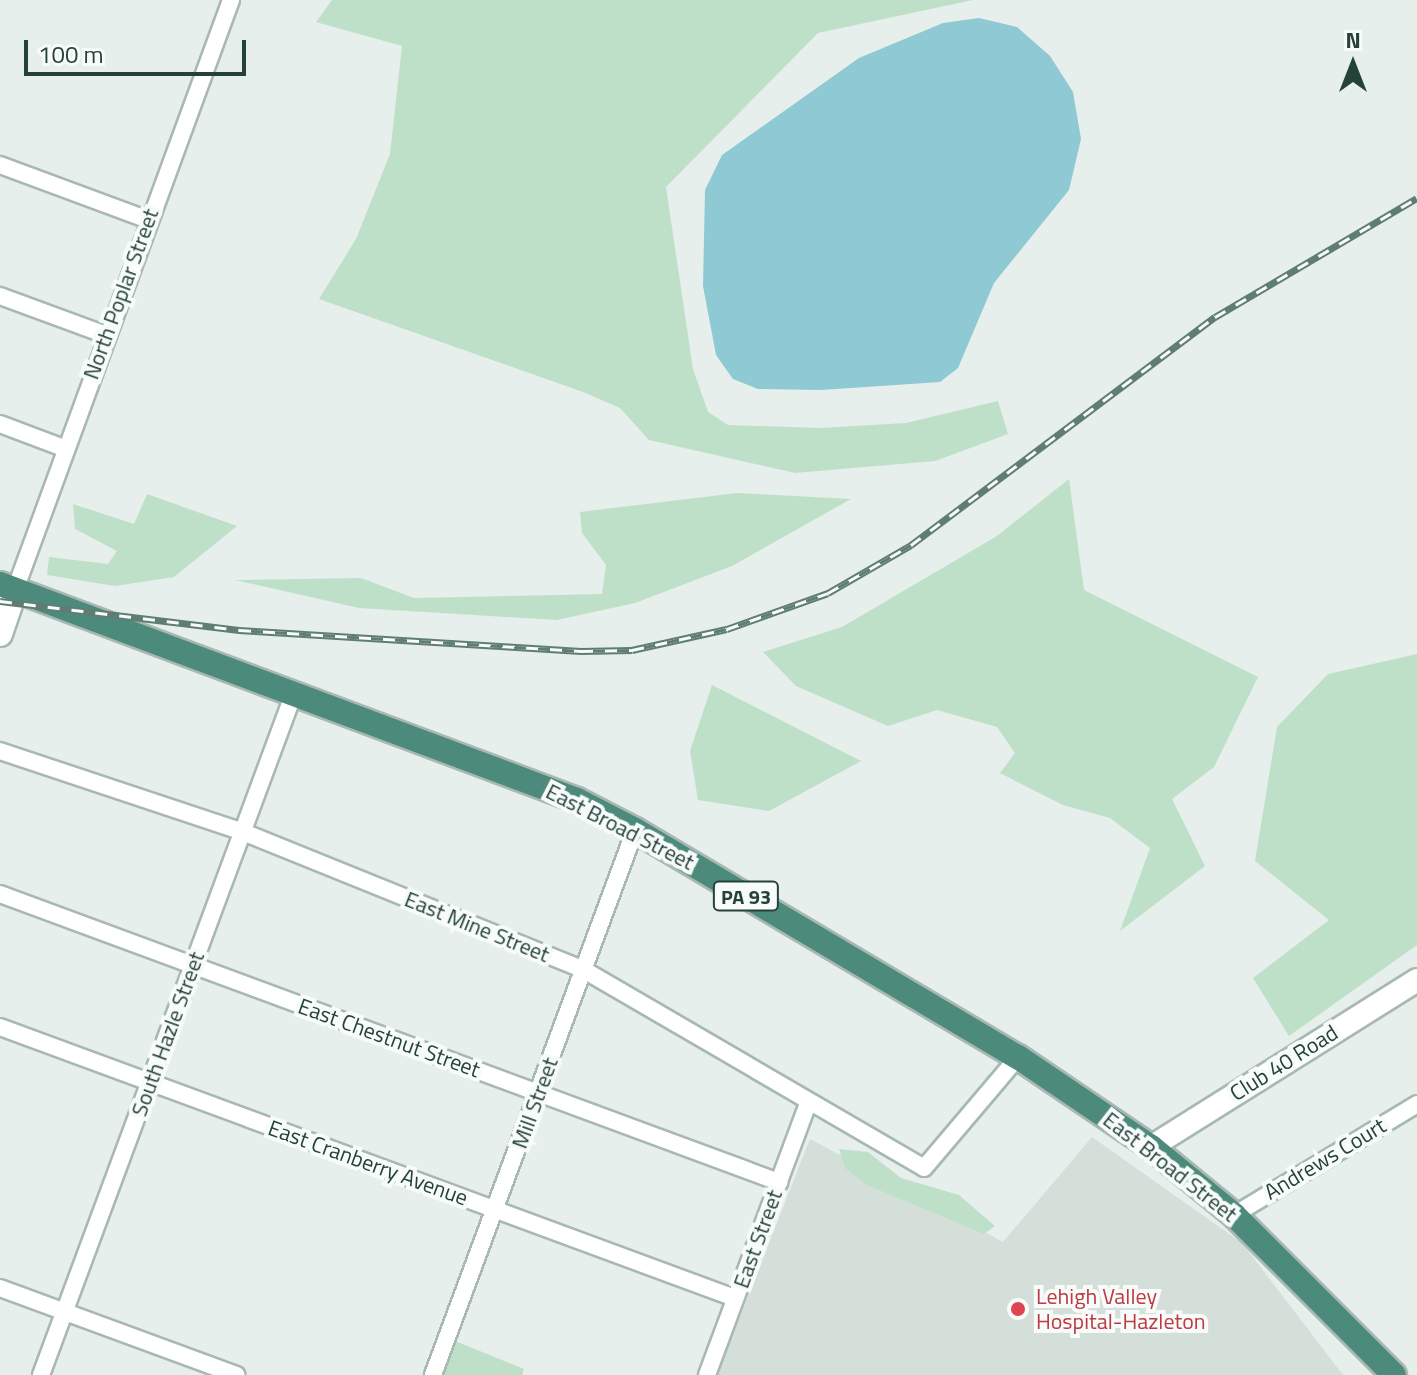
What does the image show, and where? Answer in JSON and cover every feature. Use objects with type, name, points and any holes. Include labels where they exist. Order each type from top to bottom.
[{"type":"highway","name":"East Broad Street","points":[[8,587],[577,800],[635,830],[1018,1057],[1151,1147],[1234,1215],[1394,1375]]},
{"type":"main road","points":[[0,634],[8,587]]},
{"type":"street","name":"North Poplar Street","points":[[8,587],[64,448],[231,0]]},
{"type":"street","points":[[0,165],[149,220]]},
{"type":"street","points":[[0,296],[106,335]]},
{"type":"street","points":[[0,424],[64,448]]},
{"type":"street","name":"South Hazle Street","points":[[41,1375],[294,693]]},
{"type":"street","name":"East Mine Street","points":[[0,751],[243,832],[584,970],[924,1168],[1018,1057]]},
{"type":"street","name":"Mill Street","points":[[433,1375],[635,830]]},
{"type":"street","name":"East Chestnut Street","points":[[0,894],[779,1182]]},
{"type":"street","name":"Club 40 Road","points":[[1151,1147],[1417,980]]},
{"type":"street","name":"East Cranberry Avenue","points":[[0,1027],[735,1298]]},
{"type":"street","name":"East Street","points":[[707,1375],[808,1103]]},
{"type":"street","name":"Andrews Court","points":[[1234,1215],[1417,1104]]},
{"type":"street","points":[[0,1288],[236,1375]]},
{"type":"shaded area","name":"Lehigh Valley Hospital-Hazleton","points":[[1092,1137],[1242,1243],[1343,1375],[717,1375],[810,1139],[1003,1242]]},
{"type":"green space","points":[[332,0],[973,0],[818,33],[666,187],[693,369],[708,412],[728,425],[821,428],[906,423],[998,401],[1008,434],[935,461],[795,473],[649,440],[620,408],[583,392],[319,299],[356,239],[390,154],[402,46],[316,22]]},
{"type":"green space","points":[[1069,479],[1084,590],[1258,677],[1214,767],[1172,799],[1205,866],[1120,931],[1150,848],[1110,818],[1063,805],[1000,773],[1015,753],[997,727],[937,710],[888,726],[796,686],[763,652],[842,627],[997,536]]},
{"type":"green space","points":[[737,493],[851,499],[732,566],[635,603],[557,620],[359,608],[235,580],[361,578],[414,598],[602,594],[606,565],[582,533],[580,512]]},
{"type":"green space","points":[[147,494],[237,526],[174,577],[115,586],[47,575],[49,557],[108,564],[117,551],[75,529],[73,504],[134,524]]},
{"type":"green space","points":[[1417,654],[1417,945],[1289,1036],[1253,978],[1329,920],[1255,861],[1277,727],[1328,674]]},
{"type":"green space","points":[[712,685],[861,761],[769,811],[698,800],[690,751]]},
{"type":"green space","points":[[839,1149],[868,1152],[901,1178],[959,1195],[995,1226],[984,1234],[867,1185],[845,1168]]},
{"type":"green space","points":[[455,1341],[524,1369],[522,1375],[442,1375]]},
{"type":"water","points":[[979,18],[1017,27],[1050,56],[1073,92],[1081,139],[1069,190],[994,283],[958,368],[940,382],[821,390],[758,389],[733,379],[716,355],[703,286],[705,190],[722,155],[859,58],[943,23]]},
{"type":"railway","points":[[0,601],[239,630],[581,651],[632,650],[727,629],[828,593],[911,545],[1215,317],[1417,198]]},
{"type":"place","name":"Lehigh Valley Hospital-Hazleton","points":[[1018,1309]]}]
